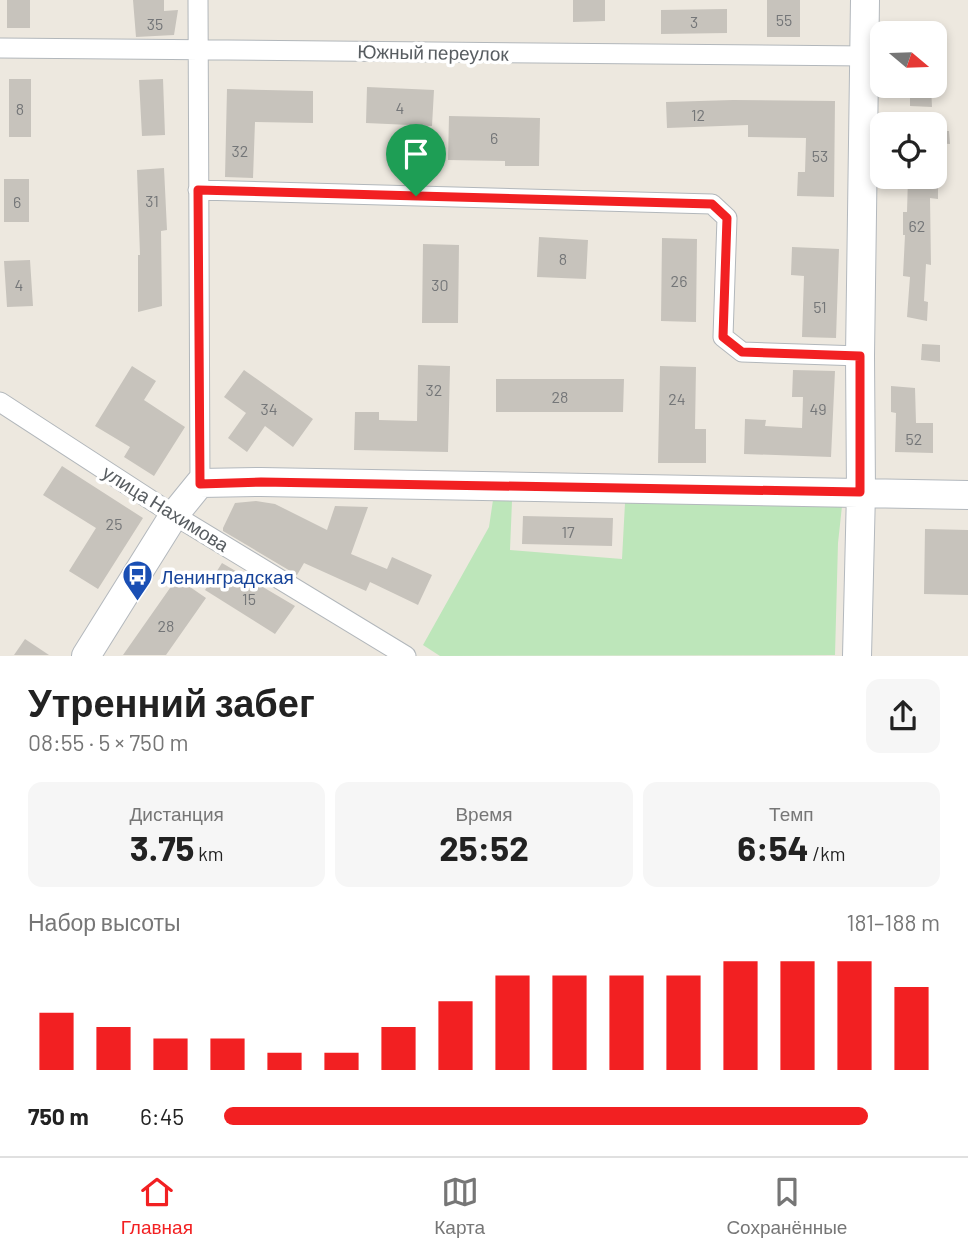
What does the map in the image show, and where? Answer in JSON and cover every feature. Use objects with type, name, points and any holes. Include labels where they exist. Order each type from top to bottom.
[{"type":"street","points":[[86,656],[174,515],[200,484],[198,0]]},
{"type":"street","points":[[857,656],[865,0]]},
{"type":"street","name":"Южный переулок","points":[[0,48],[866,57]]},
{"type":"street","points":[[198,190],[712,204],[727,218],[723,337],[742,352],[860,356]]},
{"type":"street","name":"улица Нахимова","points":[[0,402],[174,515],[406,656]]},
{"type":"street","points":[[200,484],[274,482],[968,495]]},
{"type":"green space","points":[[493,500],[512,501],[510,550],[622,559],[625,503],[842,506],[838,543],[835,655],[440,656],[423,645],[489,527]]},
{"type":"building","points":[[7,0],[30,0],[30,28],[7,28]]},
{"type":"building","points":[[133,0],[164,0],[164,11],[178,10],[174,35],[136,37]]},
{"type":"building","points":[[573,0],[605,0],[605,21],[573,22]]},
{"type":"building","points":[[767,0],[800,0],[800,37],[767,37]]},
{"type":"building","points":[[727,9],[727,33],[661,34],[661,10]]},
{"type":"building","points":[[9,79],[31,79],[31,137],[9,137]]},
{"type":"building","points":[[163,79],[165,135],[142,136],[139,80]]},
{"type":"building","points":[[367,87],[434,90],[432,126],[366,123]]},
{"type":"building","points":[[227,89],[313,91],[313,123],[255,122],[253,178],[225,177]]},
{"type":"building","points":[[910,98],[932,98],[932,107],[910,106]]},
{"type":"building","points":[[835,101],[834,197],[797,196],[798,172],[805,172],[806,138],[748,137],[748,125],[667,128],[666,102]]},
{"type":"building","points":[[449,116],[540,118],[539,166],[505,166],[505,161],[448,160]]},
{"type":"building","points":[[947,131],[949,131],[950,144],[947,144]]},
{"type":"building","points":[[164,168],[167,230],[161,231],[162,306],[138,312],[140,255],[137,170]]},
{"type":"building","points":[[4,179],[29,179],[29,222],[4,222]]},
{"type":"building","points":[[908,189],[938,189],[938,199],[930,198],[931,265],[926,264],[924,301],[928,302],[927,321],[907,317],[910,277],[903,276],[903,212],[907,212]]},
{"type":"building","points":[[539,237],[588,240],[586,279],[537,277]]},
{"type":"building","points":[[662,238],[697,239],[696,322],[661,321]]},
{"type":"building","points":[[423,244],[459,245],[458,323],[422,323]]},
{"type":"building","points":[[792,247],[839,249],[836,338],[802,337],[804,276],[791,275]]},
{"type":"building","points":[[30,260],[33,306],[7,307],[4,261]]},
{"type":"building","points":[[922,344],[940,345],[940,362],[921,360]]},
{"type":"building","points":[[418,365],[450,366],[448,452],[354,450],[355,412],[379,412],[379,420],[417,421]]},
{"type":"building","points":[[132,366],[156,381],[144,400],[185,427],[154,476],[124,457],[130,447],[95,426]]},
{"type":"building","points":[[660,366],[696,367],[695,429],[706,429],[706,463],[658,463]]},
{"type":"building","points":[[244,370],[313,419],[293,447],[265,426],[247,452],[228,438],[246,413],[224,397]]},
{"type":"building","points":[[793,370],[835,371],[831,457],[744,454],[745,419],[766,420],[765,426],[802,428],[803,397],[792,397]]},
{"type":"building","points":[[496,379],[624,379],[623,412],[496,412]]},
{"type":"building","points":[[891,386],[915,388],[916,423],[933,423],[933,453],[895,452],[896,413],[891,412]]},
{"type":"building","points":[[62,466],[143,518],[98,589],[69,571],[96,528],[43,495]]},
{"type":"building","points":[[256,501],[275,504],[327,530],[335,506],[368,507],[351,554],[387,569],[392,557],[432,575],[418,605],[370,582],[366,591],[304,563],[297,575],[223,531],[235,503]]},
{"type":"building","points":[[523,516],[613,518],[612,546],[522,544]]},
{"type":"building","points":[[925,529],[968,530],[968,595],[924,594]]},
{"type":"building","points":[[222,563],[295,606],[275,634],[205,590]]},
{"type":"building","points":[[177,578],[206,598],[166,655],[123,655]]},
{"type":"building","points":[[25,639],[49,655],[14,655]]},
{"type":"place","name":"Ленинградская","points":[[138,603]]},
{"type":"route","points":[[198,190],[416,196],[712,204],[727,218],[723,337],[742,352],[860,356],[860,492],[261,482],[200,484],[198,190]]}]
